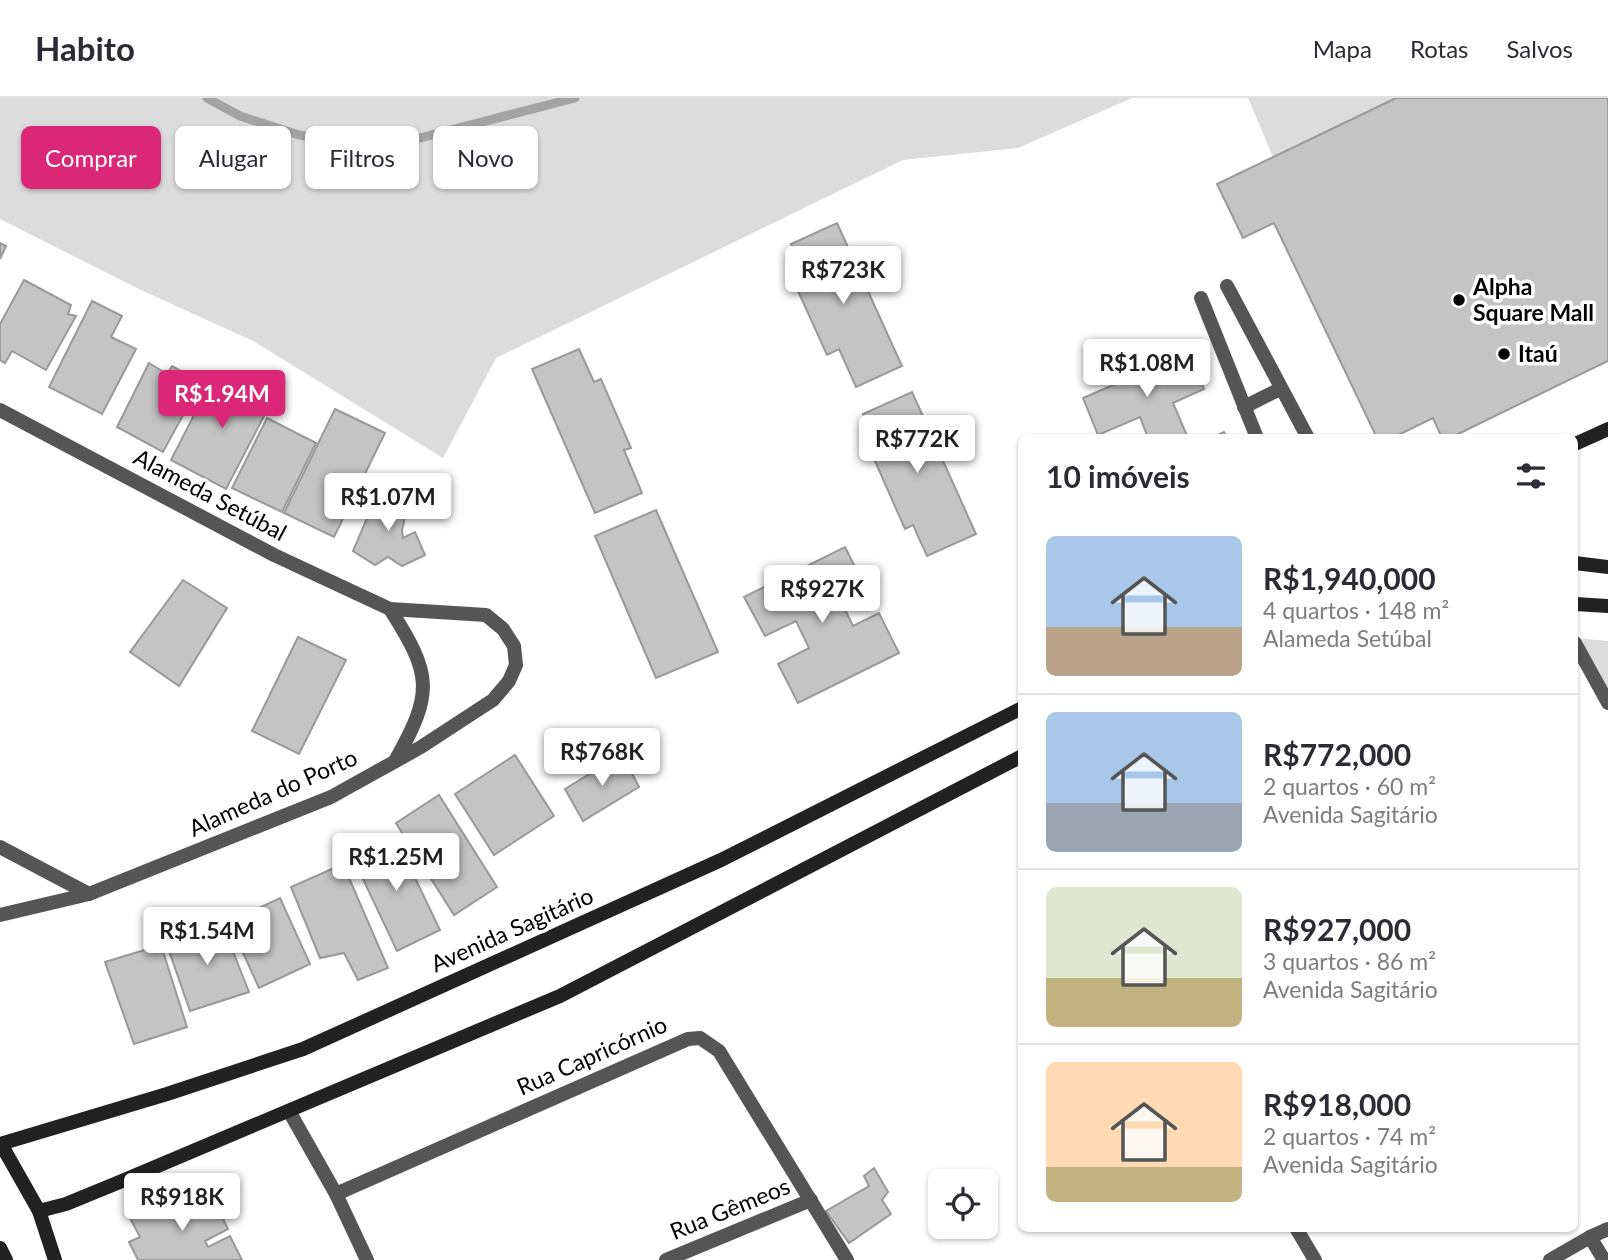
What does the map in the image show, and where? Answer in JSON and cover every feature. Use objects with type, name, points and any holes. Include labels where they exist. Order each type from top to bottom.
[{"type":"street","points":[[1227,286],[1306,434]]},
{"type":"street","points":[[1201,298],[1255,434]]},
{"type":"street","points":[[1244,407],[1280,390]]},
{"type":"street","name":"Alameda Setúbal","points":[[0,410],[274,555],[390,608],[486,615],[503,629],[514,646]]},
{"type":"street","points":[[1578,443],[1608,429]]},
{"type":"street","points":[[1578,563],[1608,567]]},
{"type":"street","points":[[1578,604],[1608,606]]},
{"type":"street","points":[[390,608],[422,668],[423,698],[416,724],[394,762]]},
{"type":"street","name":"Alameda do Porto","points":[[0,915],[89,894],[320,802],[394,762],[493,700],[509,681],[516,665],[514,646]]},
{"type":"street","points":[[1578,649],[1608,704]]},
{"type":"street","name":"Avenida Sagitário","points":[[1,1144],[167,1094],[303,1049],[721,860],[1018,710]]},
{"type":"street","points":[[39,1211],[66,1204],[560,996],[1018,758]]},
{"type":"street","points":[[0,847],[89,894]]},
{"type":"street","name":"Rua Capricórnio","points":[[336,1194],[688,1039],[701,1038],[719,1051],[846,1260]]},
{"type":"street","points":[[289,1111],[336,1194],[367,1260]]},
{"type":"street","points":[[1,1144],[39,1211],[55,1260]]},
{"type":"street","name":"Rua Gêmeos","points":[[666,1260],[811,1200]]},
{"type":"street","points":[[1550,1260],[1608,1229]]},
{"type":"street","points":[[1298,1232],[1315,1260]]},
{"type":"street","points":[[1590,1237],[1604,1260]]},
{"type":"street","points":[[0,1248],[6,1260]]},
{"type":"shaded area","points":[[0,98],[1132,98],[1018,148],[903,160],[496,358],[443,458],[253,341],[139,289],[0,219]]},
{"type":"shaded area","points":[[1248,98],[1396,98],[1273,157]]},
{"type":"shaded area","points":[[1578,638],[1608,641],[1608,703],[1578,644]]},
{"type":"building","name":"Alpha Square Mall","points":[[1396,98],[1608,98],[1608,361],[1458,434],[1440,434],[1433,418],[1400,434],[1375,434],[1274,223],[1243,238],[1217,184]]},
{"type":"building","points":[[837,223],[902,366],[856,387],[839,349],[827,355],[793,280],[805,275],[791,244]]},
{"type":"building","points":[[0,243],[6,246],[0,259]]},
{"type":"building","points":[[24,280],[71,305],[68,314],[76,316],[46,370],[12,351],[5,363],[0,360],[0,324]]},
{"type":"building","points":[[92,301],[122,316],[111,337],[136,349],[102,414],[49,387]]},
{"type":"building","points":[[579,349],[594,382],[601,379],[631,448],[624,450],[642,493],[595,513],[532,369]]},
{"type":"building","points":[[1189,352],[1204,389],[1173,403],[1186,434],[1146,434],[1140,417],[1098,434],[1083,398]]},
{"type":"building","points":[[149,363],[167,374],[172,366],[201,382],[163,452],[117,427]]},
{"type":"building","points":[[216,372],[273,399],[226,489],[171,460]]},
{"type":"building","points":[[912,392],[976,534],[927,556],[913,525],[905,529],[871,452],[878,449],[863,414]]},
{"type":"building","points":[[335,409],[385,433],[334,537],[284,513]]},
{"type":"building","points":[[267,418],[316,443],[282,512],[232,488]]},
{"type":"building","points":[[379,490],[409,501],[402,530],[403,538],[415,532],[425,555],[402,566],[388,557],[375,565],[353,551]]},
{"type":"building","points":[[656,510],[718,652],[656,678],[595,536]]},
{"type":"building","points":[[845,547],[865,587],[840,599],[853,626],[879,613],[899,653],[798,703],[778,664],[809,648],[796,621],[765,636],[744,597]]},
{"type":"building","points":[[183,580],[227,608],[179,686],[130,652]]},
{"type":"building","points":[[298,637],[346,660],[299,754],[252,731]]},
{"type":"building","points":[[622,754],[639,787],[583,821],[565,789]]},
{"type":"building","points":[[515,755],[554,816],[494,855],[455,794]]},
{"type":"building","points":[[439,795],[497,887],[454,915],[396,823]]},
{"type":"building","points":[[395,836],[440,930],[397,951],[352,856]]},
{"type":"building","points":[[343,864],[388,968],[358,980],[344,953],[320,958],[291,887]]},
{"type":"building","points":[[280,898],[310,964],[259,988],[229,922]]},
{"type":"building","points":[[221,921],[249,992],[190,1011],[166,942]]},
{"type":"building","points":[[161,945],[187,1027],[134,1044],[105,962]]},
{"type":"building","points":[[874,1168],[888,1192],[882,1200],[891,1214],[849,1243],[826,1211],[869,1186],[864,1176]]},
{"type":"building","points":[[177,1195],[184,1210],[212,1196],[228,1229],[205,1241],[208,1247],[230,1236],[242,1260],[138,1260],[129,1242],[140,1237],[130,1218]]},
{"type":"waterway","points":[[207,98],[240,116],[299,135],[381,148],[575,98]]},
{"type":"place","name":"Alpha Square Mall","points":[[1459,300]]},
{"type":"place","name":"Itaú","points":[[1504,354]]}]
